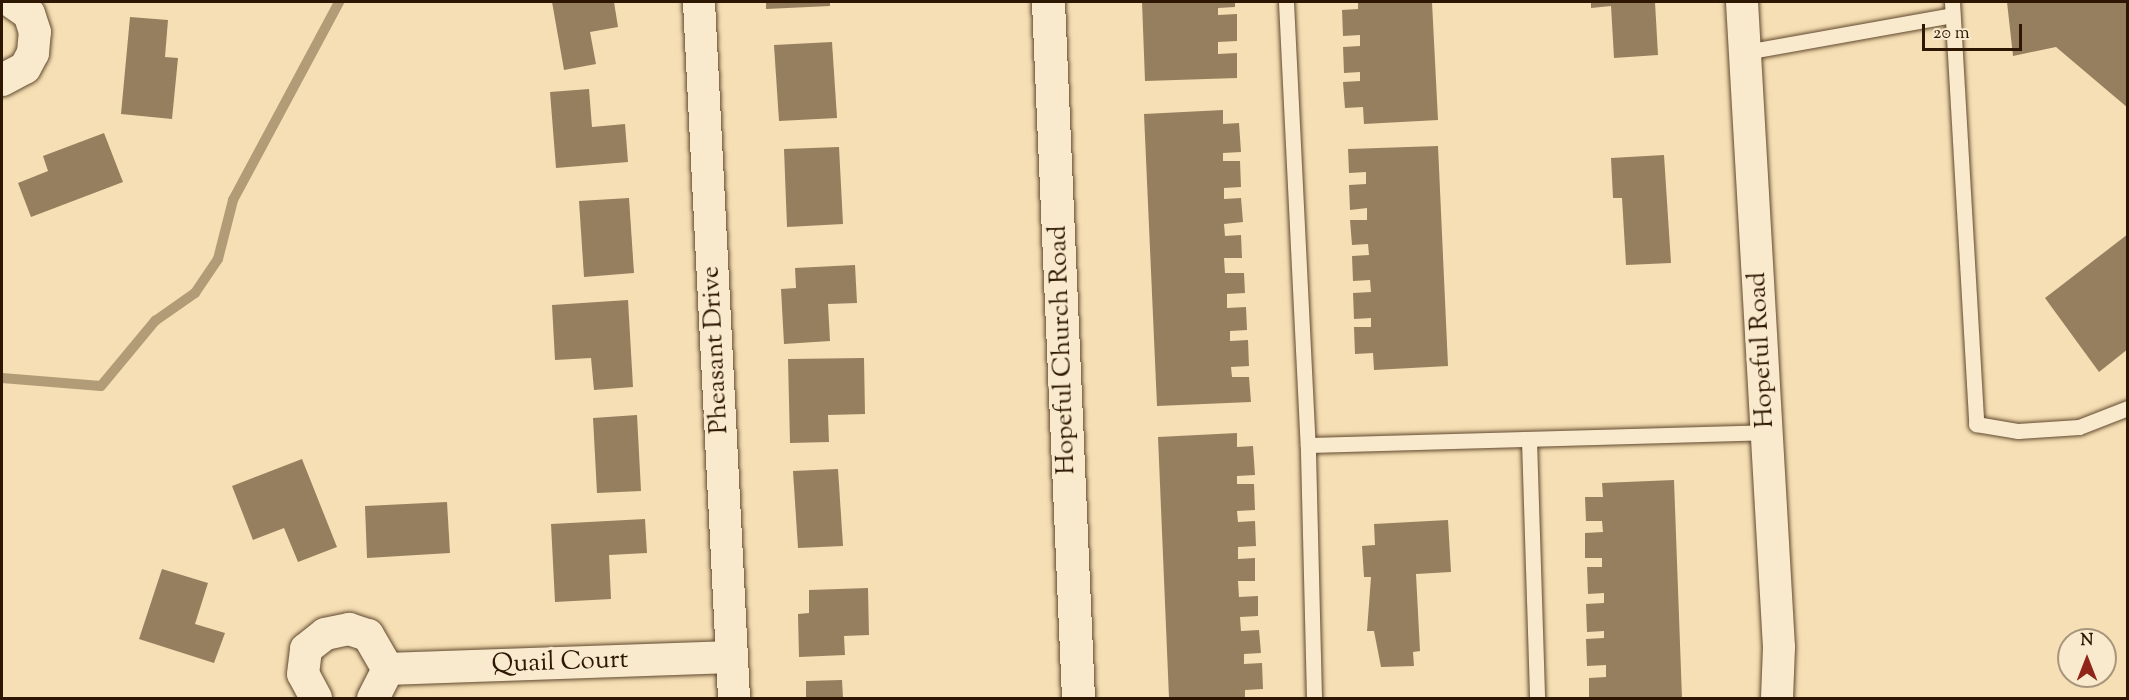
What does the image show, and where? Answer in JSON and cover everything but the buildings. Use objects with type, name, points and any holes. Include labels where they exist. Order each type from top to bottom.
[{"type":"main road","name":"Hopeful Church Road","points":[[1048,2],[1078,699]]},
{"type":"street","points":[[2,80],[25,68],[33,53],[35,32],[29,14],[12,2]]},
{"type":"street","name":"Pheasant Drive","points":[[699,2],[734,699]]},
{"type":"street","name":"Hopeful Road","points":[[1742,2],[1767,432],[1778,699]]},
{"type":"street","points":[[315,699],[303,674],[306,649],[325,634],[349,628],[368,635],[388,669],[373,699]]},
{"type":"street","name":"Quail Court","points":[[388,669],[731,657]]},
{"type":"lane","points":[[1286,2],[1308,445],[1314,699]]},
{"type":"lane","points":[[1745,52],[1952,8],[1976,424],[2018,431],[2079,427],[2127,408]]},
{"type":"lane","points":[[1308,445],[1767,432]]},
{"type":"lane","points":[[1529,440],[1537,699]]},
{"type":"waterway","points":[[2,378],[101,386],[155,321],[195,293],[218,259],[233,200],[339,2]]}]
